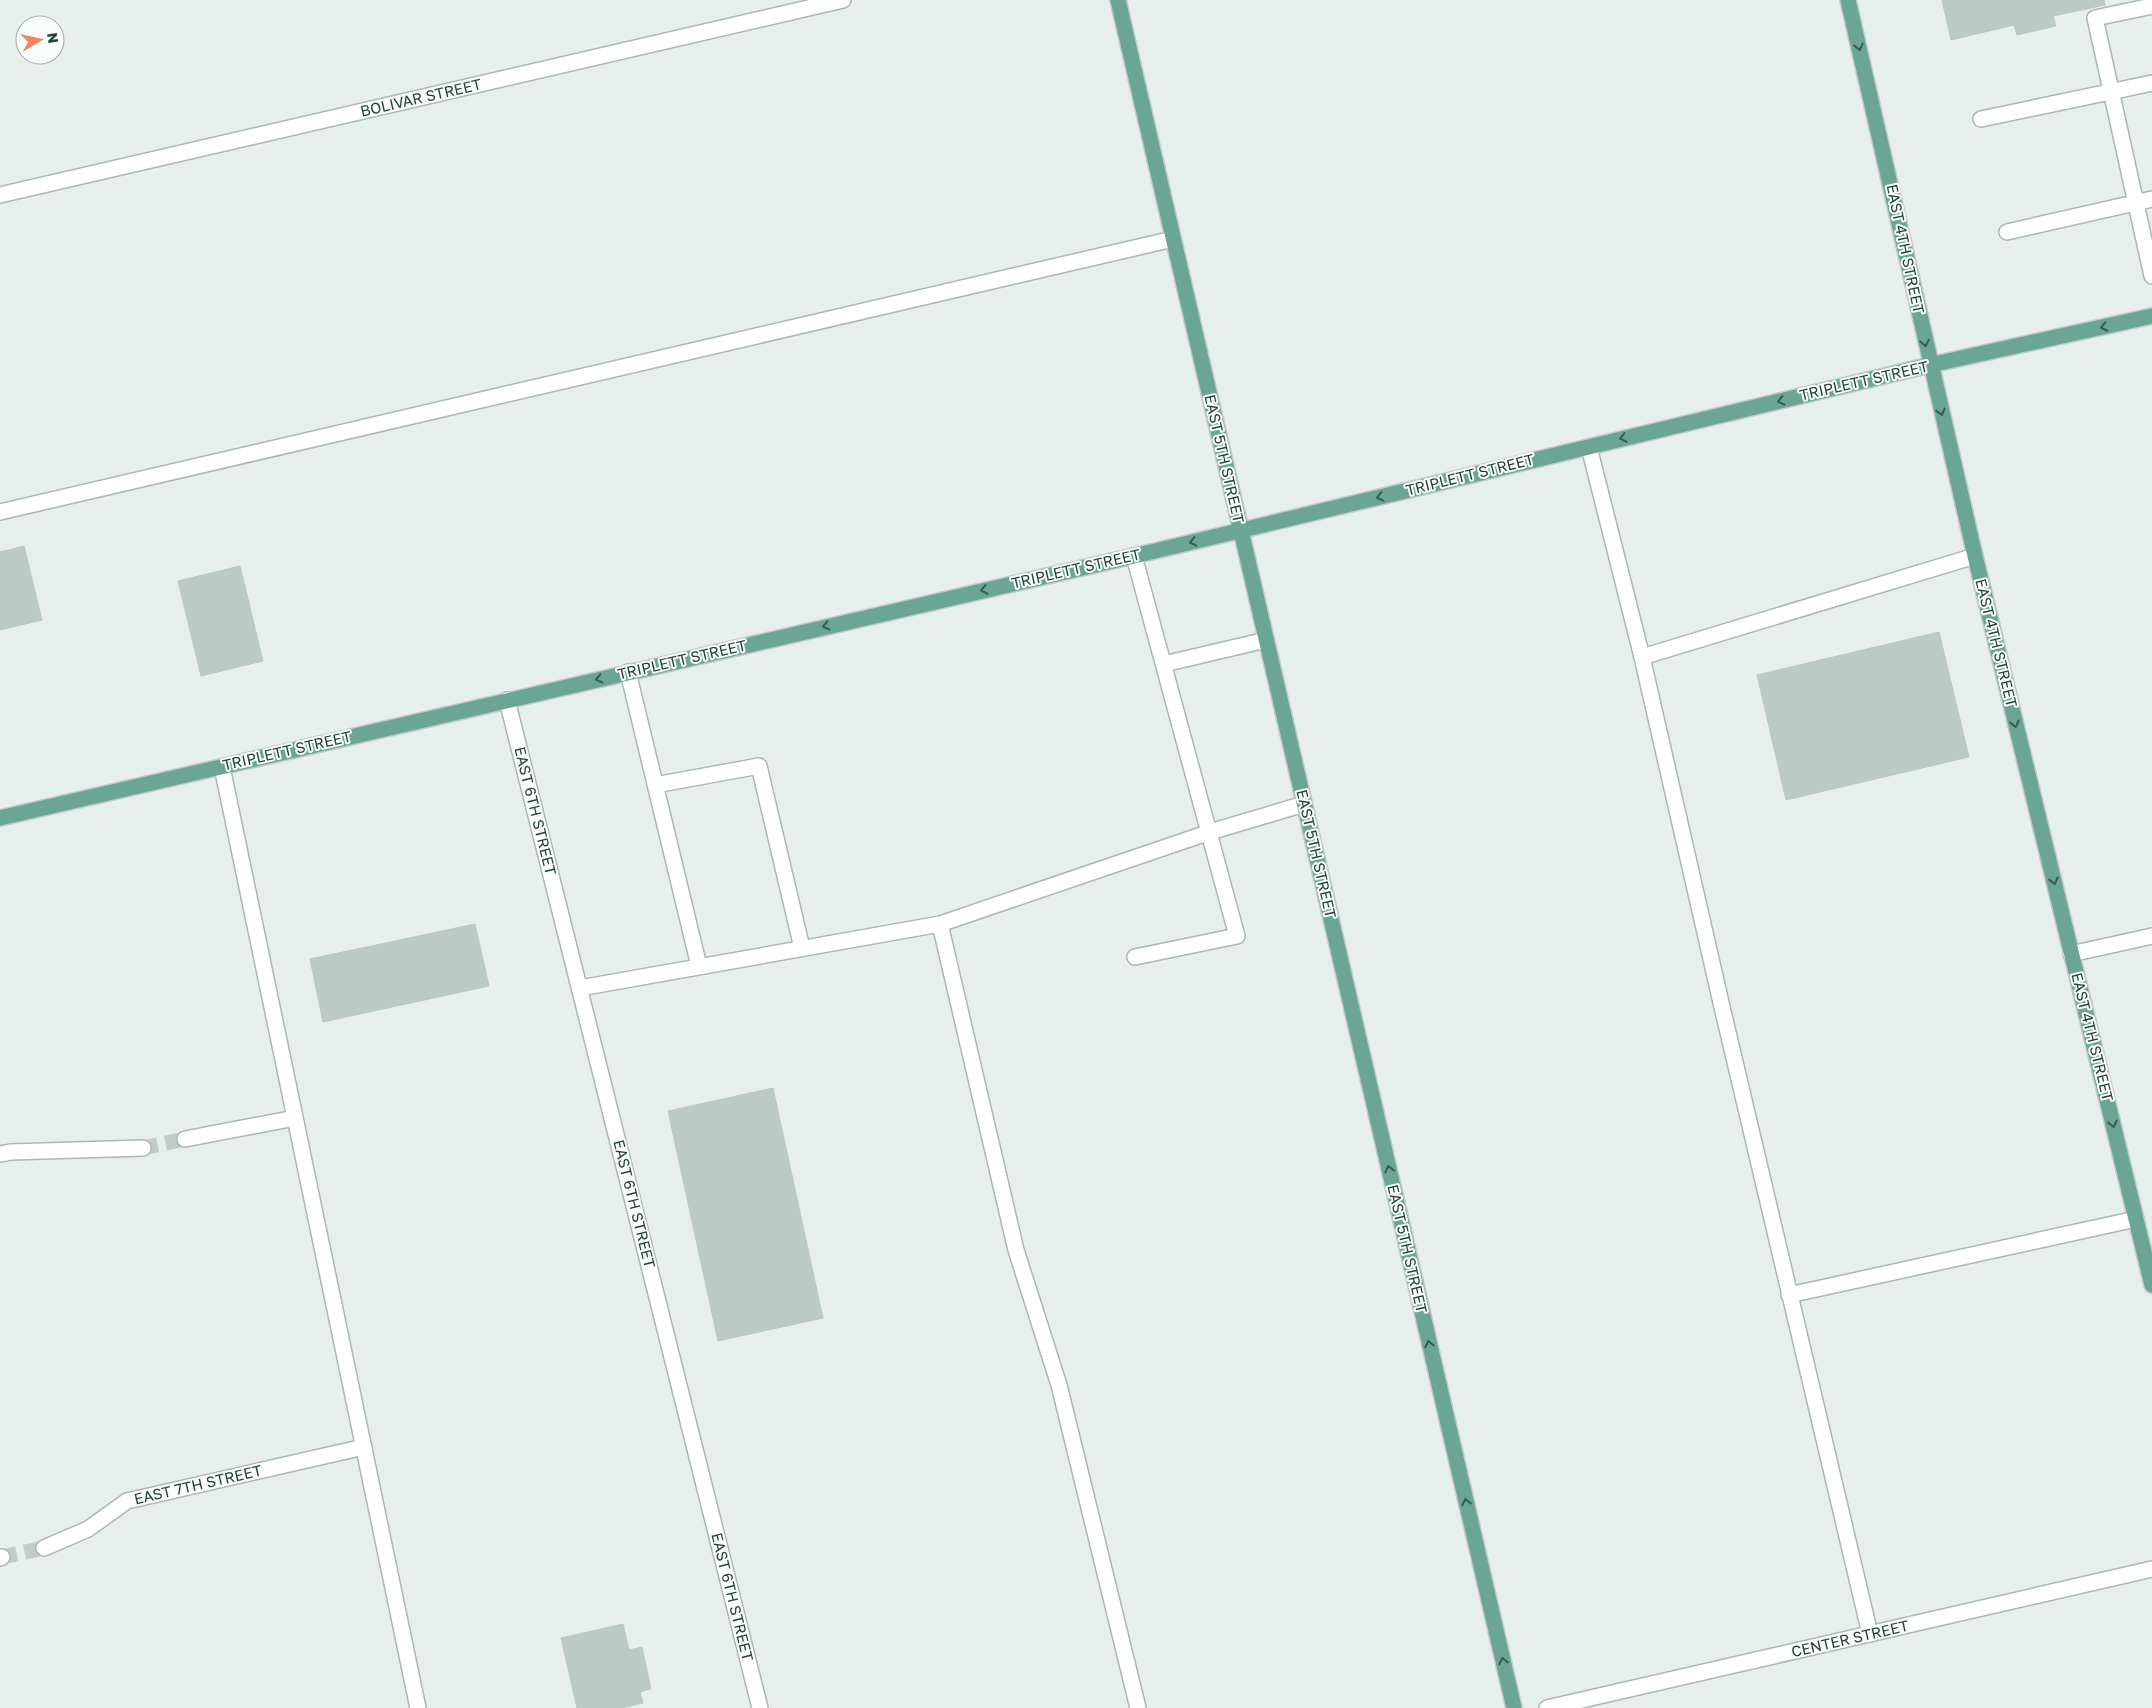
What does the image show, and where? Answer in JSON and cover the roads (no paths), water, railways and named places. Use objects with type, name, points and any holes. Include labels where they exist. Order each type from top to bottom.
[{"type":"main road","name":"EAST 5TH STREET","points":[[1118,0],[1514,1708]]},
{"type":"main road","name":"EAST 4TH STREET","points":[[1848,0],[1975,556],[2152,1285]]},
{"type":"main road","name":"TRIPLETT STREET","points":[[0,818],[1134,556],[1930,365],[2152,316]]},
{"type":"street","name":"BOLIVAR STREET","points":[[0,195],[843,0]]},
{"type":"street","points":[[2152,6],[2095,18],[2152,276]]},
{"type":"street","points":[[1981,119],[2152,83]]},
{"type":"street","points":[[2007,232],[2152,199]]},
{"type":"street","points":[[0,512],[1173,239]]},
{"type":"street","points":[[1589,446],[1642,657],[1789,1295],[1870,1634]]},
{"type":"street","points":[[1134,556],[1237,936],[1136,957]]},
{"type":"street","points":[[1642,657],[1975,556]]},
{"type":"street","points":[[1164,664],[1266,640]]},
{"type":"street","points":[[628,672],[700,966]]},
{"type":"street","name":"EAST 6TH STREET","points":[[507,700],[760,1708]]},
{"type":"street","points":[[655,785],[759,766],[802,948]]},
{"type":"street","points":[[222,767],[418,1708]]},
{"type":"street","points":[[580,988],[940,924],[1210,832],[1304,804]]},
{"type":"street","points":[[940,924],[1016,1250],[1058,1385],[1138,1708]]},
{"type":"street","points":[[2071,954],[2152,936]]},
{"type":"street","points":[[185,1139],[295,1118]]},
{"type":"street","points":[[0,1154],[143,1148]]},
{"type":"street","points":[[1789,1295],[2136,1219]]},
{"type":"street","name":"EAST 7TH STREET","points":[[44,1548],[88,1529],[127,1501],[364,1447]]},
{"type":"street","name":"CENTER STREET","points":[[1547,1708],[2152,1569]]},
{"type":"tunnel","points":[[143,1148],[185,1139]]},
{"type":"tunnel","points":[[2,1557],[44,1548]]}]
